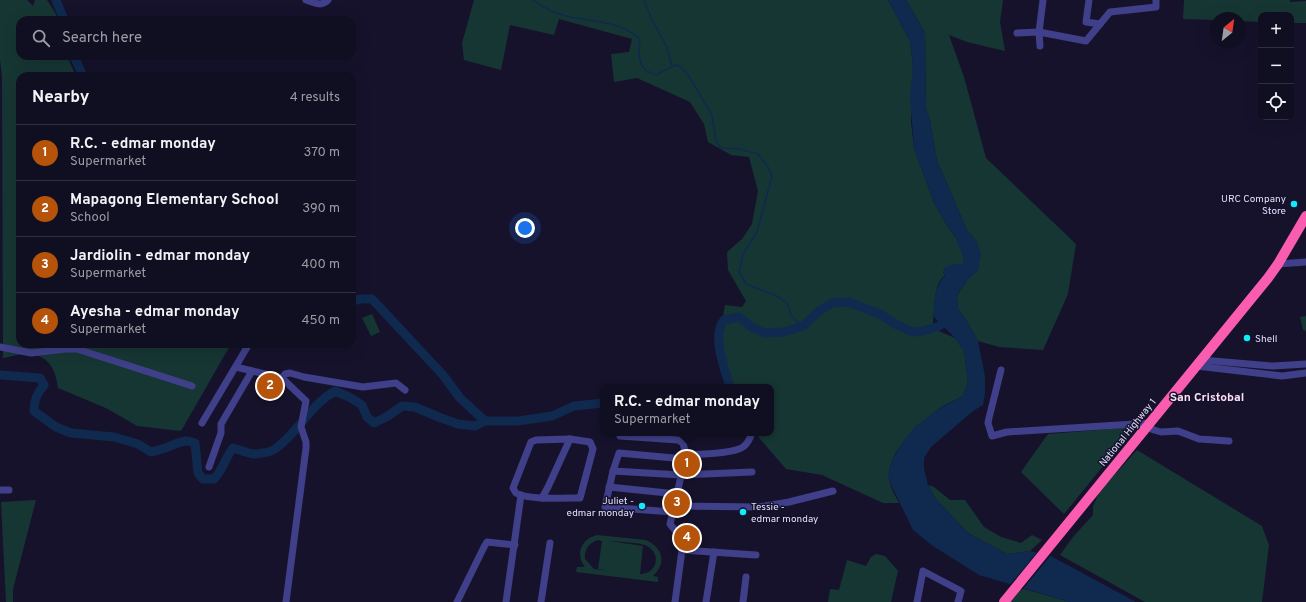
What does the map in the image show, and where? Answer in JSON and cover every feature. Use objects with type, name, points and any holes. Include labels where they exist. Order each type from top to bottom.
[{"type":"highway","name":"National Highway 1","points":[[1006,600],[1278,264],[1306,216]]},
{"type":"street","points":[[306,0],[322,4],[328,0]]},
{"type":"street","points":[[1040,46],[1039,32],[1043,0]]},
{"type":"street","points":[[1089,0],[1086,22],[1100,24]]},
{"type":"street","points":[[1017,33],[1039,32],[1086,41],[1110,12],[1156,8],[1156,0]]},
{"type":"street","points":[[1278,264],[1306,262]]},
{"type":"street","points":[[0,348],[31,353],[78,349],[192,386]]},
{"type":"street","points":[[202,423],[247,348]]},
{"type":"street","points":[[1199,363],[1273,366],[1306,364]]},
{"type":"street","points":[[1199,363],[1282,376],[1306,373]]},
{"type":"street","points":[[236,367],[282,378],[306,401],[301,427],[306,442],[306,448],[286,602]]},
{"type":"street","points":[[209,467],[221,433],[221,424],[252,370]]},
{"type":"street","points":[[1001,370],[988,423],[992,436],[1007,432],[1149,425],[1154,430],[1161,432],[1178,431],[1199,439],[1229,441]]},
{"type":"street","points":[[282,378],[285,374],[290,373],[304,377],[363,387],[396,383],[405,390]]},
{"type":"street","points":[[263,390],[270,375]]},
{"type":"street","points":[[620,436],[678,440],[683,443],[685,457],[670,524],[682,539],[682,550],[675,602]]},
{"type":"street","points":[[751,436],[742,448],[685,457],[619,453],[613,471],[605,507],[674,509],[759,507],[789,502],[833,491]]},
{"type":"street","points":[[542,498],[570,439]]},
{"type":"street","points":[[570,439],[590,442],[592,449],[580,498],[542,498],[521,495],[515,492],[513,488],[531,442],[536,440],[570,439]]},
{"type":"street","points":[[613,471],[681,475],[752,472]]},
{"type":"street","points":[[609,487],[677,494]]},
{"type":"street","points":[[0,490],[9,490]]},
{"type":"street","points":[[506,602],[521,495]]},
{"type":"street","points":[[458,602],[484,547],[488,542],[515,545]]},
{"type":"street","points":[[541,602],[550,543]]},
{"type":"street","points":[[682,550],[756,555]]},
{"type":"street","points":[[706,602],[714,552]]},
{"type":"street","points":[[917,602],[923,571],[961,591],[958,602]]},
{"type":"street","points":[[743,602],[746,577]]},
{"type":"green space","points":[[0,0],[27,0],[33,6],[35,0],[47,0],[56,16],[16,16],[16,60],[69,60],[74,72],[16,72],[16,348],[229,348],[181,431],[137,426],[108,409],[58,388],[54,371],[43,358],[31,354],[24,354],[3,358],[2,78],[0,59]]},
{"type":"green space","points":[[474,0],[888,0],[910,41],[913,65],[911,122],[914,148],[934,203],[950,230],[969,254],[969,260],[964,264],[954,264],[940,281],[936,291],[932,328],[955,338],[964,351],[968,382],[963,396],[945,405],[921,423],[906,439],[894,456],[889,478],[892,489],[899,503],[883,503],[822,475],[786,469],[758,436],[774,436],[774,384],[729,384],[718,346],[725,305],[742,307],[746,301],[728,270],[727,252],[742,239],[752,224],[758,191],[749,157],[731,155],[708,142],[704,124],[690,102],[637,78],[614,82],[611,54],[629,52],[632,39],[559,19],[554,35],[510,25],[501,70],[464,60],[462,43]]},
{"type":"green space","points":[[906,0],[1003,0],[1000,22],[1005,51],[967,42],[949,35],[964,77],[986,158],[1076,244],[1068,294],[1043,350],[999,347],[978,341],[958,309],[957,296],[968,279],[978,270],[977,242],[967,230],[937,161],[930,121],[926,109],[925,33]]},
{"type":"green space","points":[[1184,0],[1306,1],[1306,23],[1294,23],[1294,12],[1258,12],[1258,22],[1246,21],[1246,12],[1210,12],[1210,20],[1183,19]]},
{"type":"green space","points":[[372,314],[380,332],[371,336],[362,318]]},
{"type":"green space","points":[[1306,316],[1306,332],[1303,330],[1300,317]]},
{"type":"green space","points":[[1135,427],[1064,514],[1021,472],[1048,434]]},
{"type":"green space","points":[[1137,450],[1262,526],[1269,545],[1262,602],[1145,602],[1060,555],[1073,537],[1093,515],[1093,506],[1100,491]]},
{"type":"green space","points":[[928,485],[934,487],[950,500],[965,500],[984,527],[1001,537],[1021,543],[1032,535],[1042,540],[1030,551],[1007,554],[968,533],[935,498]]},
{"type":"green space","points":[[36,500],[13,589],[13,602],[6,602],[1,502]]},
{"type":"green space","points":[[597,535],[646,540],[652,543],[659,551],[661,556],[660,566],[653,576],[658,577],[658,582],[576,572],[577,567],[585,567],[580,557],[580,552],[584,543],[591,537]],"holes":[[[598,540],[602,541],[598,569],[611,571],[594,569],[585,559],[585,552],[588,547]],[[609,541],[634,543],[647,546],[655,554],[656,563],[654,567],[650,571],[640,574],[643,546]]]},
{"type":"green space","points":[[876,554],[885,556],[898,571],[891,602],[828,602],[830,589],[839,590],[847,560],[866,566],[871,557]]},
{"type":"green space","points":[[1021,588],[1070,602],[1009,602]]},
{"type":"water","points":[[888,0],[906,0],[925,33],[926,109],[930,121],[937,161],[967,230],[977,242],[981,254],[978,270],[968,279],[957,296],[958,309],[978,341],[985,376],[983,405],[973,411],[931,447],[924,458],[924,468],[928,485],[935,498],[968,533],[1007,554],[1030,551],[1049,555],[1136,602],[1070,602],[979,575],[933,546],[913,530],[891,485],[888,475],[892,460],[904,440],[915,427],[937,410],[963,396],[968,382],[964,351],[955,338],[934,317],[934,312],[937,290],[941,280],[945,276],[943,273],[944,268],[954,264],[964,264],[969,260],[969,253],[950,230],[934,203],[914,148],[910,97],[913,65],[910,41]]},
{"type":"pier","points":[[1038,551],[1052,554],[1022,590],[1009,586]]},
{"type":"waterway","points":[[56,0],[62,16]]},
{"type":"waterway","points":[[533,0],[560,14],[607,23],[633,33],[640,39],[639,56],[645,70],[656,75],[675,65],[680,66],[688,75],[712,115],[716,141],[721,148],[740,149],[758,154],[768,167],[772,176],[757,232],[743,254],[739,272],[746,284],[777,296],[787,303],[792,317],[803,326]]},
{"type":"waterway","points":[[644,0],[652,20],[666,45],[672,66]]},
{"type":"waterway","points":[[76,60],[81,72]]},
{"type":"waterway","points":[[961,242],[968,257],[965,272]]},
{"type":"waterway","points":[[356,300],[372,299],[443,375],[460,398],[485,421]]},
{"type":"waterway","points":[[729,384],[722,362],[719,344],[720,327],[724,320],[739,317],[750,326],[764,333],[784,332],[803,326],[819,311],[832,303],[848,302],[880,314],[895,324],[913,332],[923,331],[939,326],[946,321]]},
{"type":"waterway","points":[[0,375],[40,378],[44,385],[36,397],[34,411],[56,427],[71,433],[114,437],[138,444],[151,452],[182,442],[188,441],[195,443],[198,473],[203,479],[214,479],[220,472],[233,448],[254,454],[265,453],[275,449],[291,435],[318,404],[335,391],[362,405],[367,417],[374,423],[388,416],[402,406],[415,407],[458,424],[475,426],[485,421],[518,421],[552,416],[574,406],[600,403]]},
{"type":"place","name":"URC Company Store","points":[[1294,204]]},
{"type":"place","name":"Shell","points":[[1247,338]]},
{"type":"place","name":"Mapagong Elementary School","points":[[270,386]]},
{"type":"place","name":"R.C. - edmar monday","points":[[687,464]]},
{"type":"place","name":"Jardiolin - edmar monday","points":[[677,503]]},
{"type":"place","name":"Juliet - edmar monday","points":[[642,506]]},
{"type":"place","name":"Tessie - edmar monday","points":[[743,512]]},
{"type":"place","name":"Ayesha - edmar monday","points":[[687,538]]},
{"type":"district","name":"San Cristobal","points":[[1207,397]]}]
